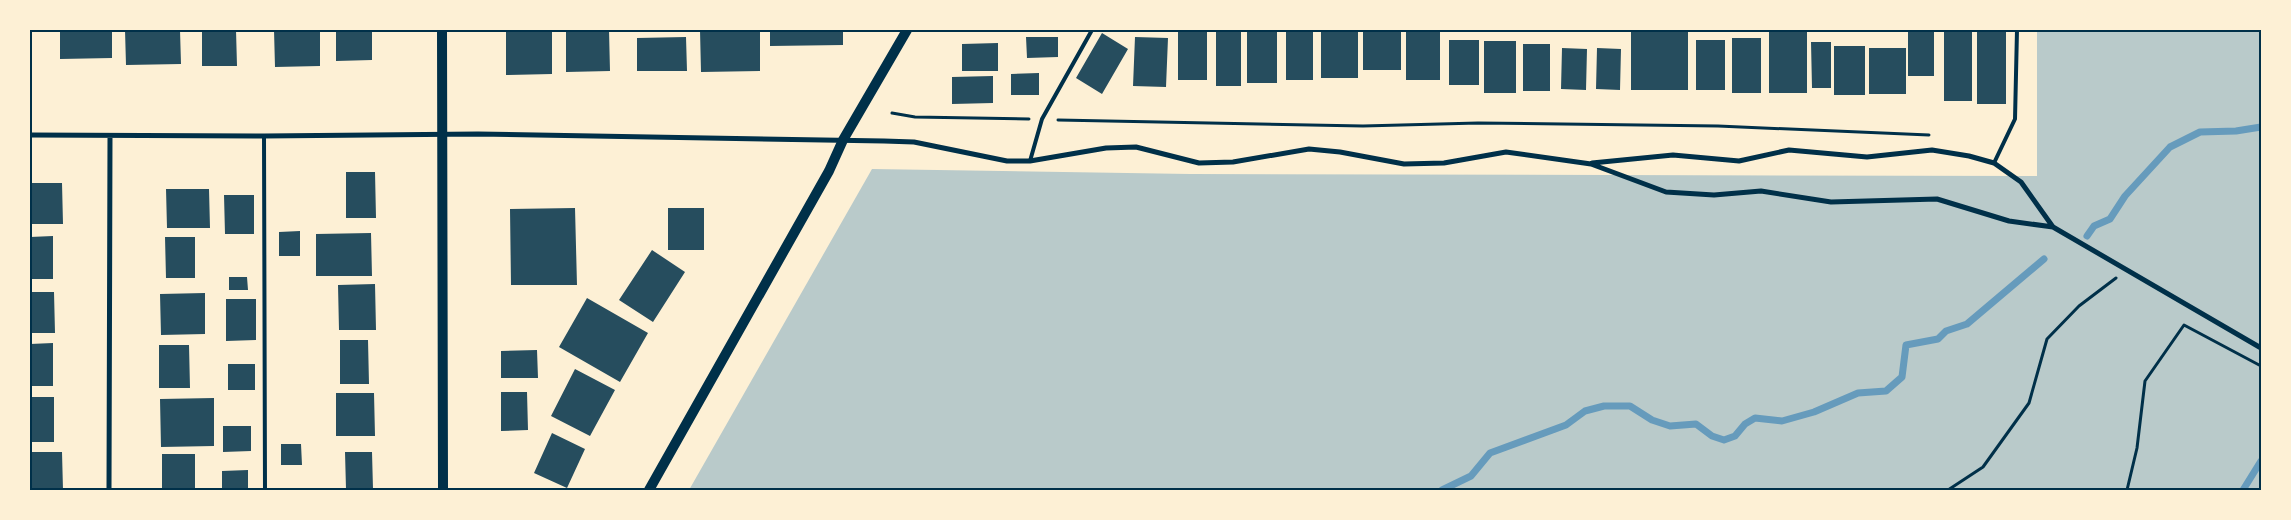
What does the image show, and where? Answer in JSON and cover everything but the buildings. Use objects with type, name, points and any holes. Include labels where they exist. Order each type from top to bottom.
[{"type":"main road","points":[[442,30],[443,490]]},
{"type":"main road","points":[[649,490],[829,171],[843,140],[908,30]]},
{"type":"street","points":[[30,135],[264,136],[443,134],[843,140],[914,142],[1007,161],[1030,160],[1106,148],[1136,148],[1200,163],[1233,162],[1309,149],[1340,152],[1404,164],[1444,163],[1506,152],[1590,164],[1666,192],[1714,195],[1761,191],[1831,202],[1937,199],[2009,221],[2053,227],[2261,348]]},
{"type":"street","points":[[109,490],[110,136]]},
{"type":"street","points":[[1590,164],[1673,155],[1739,161],[1789,150],[1867,157],[1932,150],[1969,156],[1994,163],[2021,182],[2053,227]]},
{"type":"lane","points":[[1030,160],[1042,119],[1092,30]]},
{"type":"lane","points":[[1994,163],[2015,119],[2017,30]]},
{"type":"lane","points":[[264,136],[265,490]]},
{"type":"path","points":[[892,112],[915,116],[1363,126],[1478,123],[1718,126],[1913,132],[1938,136]]},
{"type":"path","points":[[1948,490],[1983,467],[2029,403],[2047,339],[2079,306],[2127,271]]},
{"type":"path","points":[[2127,490],[2137,448],[2145,381],[2184,325],[2261,366]]},
{"type":"shaded area","points":[[2037,30],[2261,30],[2261,490],[689,490],[872,169],[1190,174],[2037,176]]},
{"type":"waterway","points":[[2087,236],[2094,226],[2110,219],[2125,196],[2170,147],[2200,132],[2236,131],[2261,127]]},
{"type":"waterway","points":[[1442,490],[1471,476],[1490,453],[1566,425],[1585,411],[1604,406],[1630,406],[1652,420],[1670,426],[1696,424],[1712,436],[1724,440],[1735,436],[1745,424],[1755,418],[1782,421],[1814,412],[1858,393],[1886,391],[1902,377],[1906,345],[1938,339],[1946,331],[1967,324],[2044,259]]},
{"type":"waterway","points":[[2243,490],[2261,461]]}]
